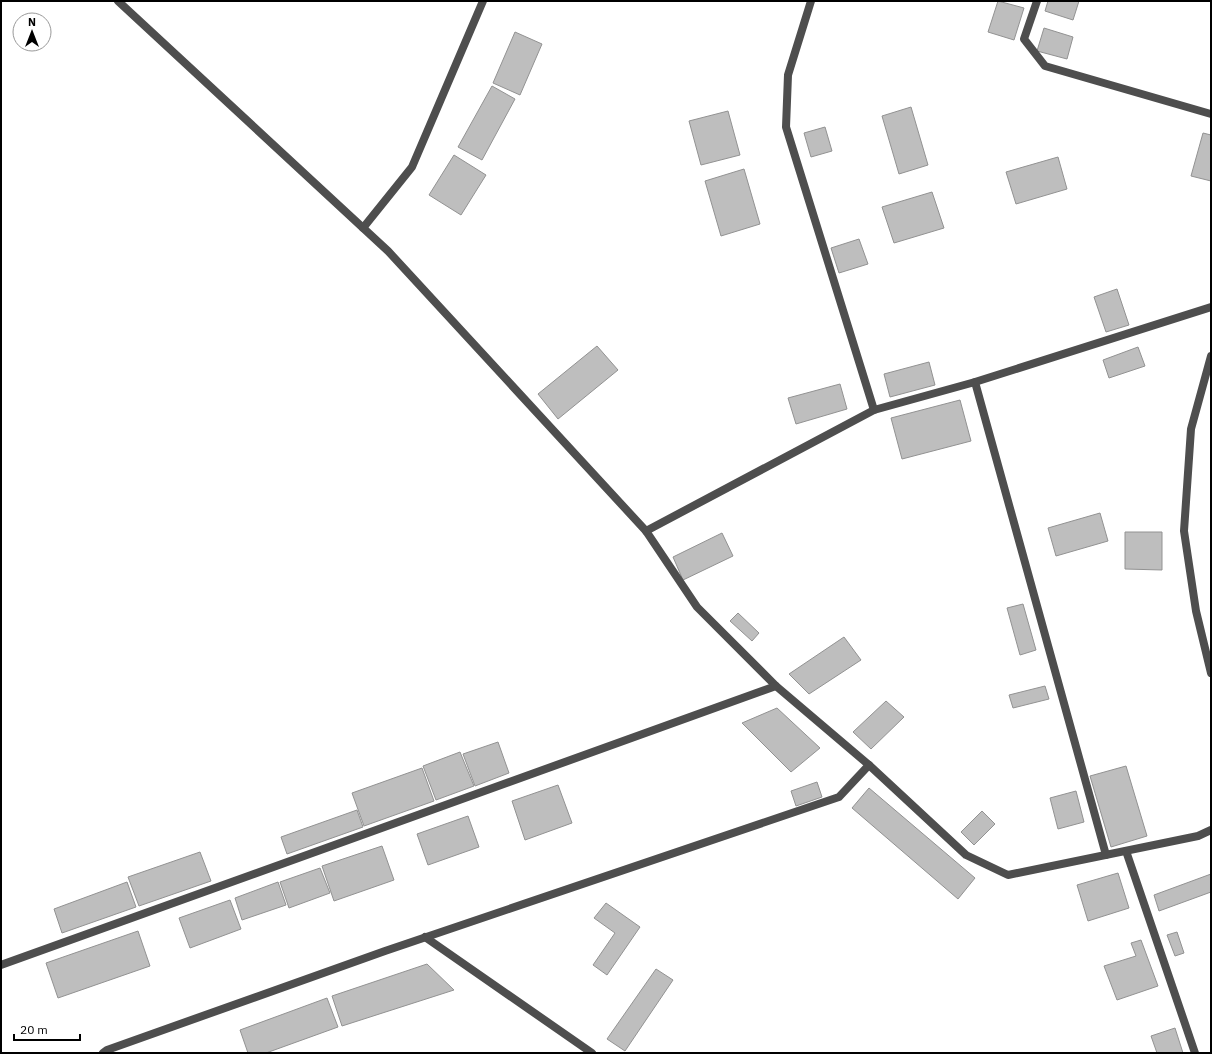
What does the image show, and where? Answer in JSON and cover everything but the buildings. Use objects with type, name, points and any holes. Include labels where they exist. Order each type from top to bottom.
[{"type":"street","points":[[118,1],[388,251],[646,531],[696,606],[776,686],[869,765],[966,855],[1008,875],[1198,836],[1211,830]]},
{"type":"street","points":[[363,228],[412,167],[482,1]]},
{"type":"street","points":[[811,1],[788,75],[786,127],[874,410]]},
{"type":"street","points":[[1037,1],[1024,39],[1045,66],[1211,114]]},
{"type":"street","points":[[646,531],[874,410],[975,382],[1211,307]]},
{"type":"street","points":[[1211,356],[1191,429],[1184,531],[1196,611],[1211,673]]},
{"type":"street","points":[[975,382],[1106,855]]},
{"type":"street","points":[[1,966],[776,686]]},
{"type":"street","points":[[103,1053],[107,1050],[426,937],[839,797],[869,765]]},
{"type":"street","points":[[1126,851],[1195,1053]]},
{"type":"street","points":[[426,937],[592,1053]]}]
